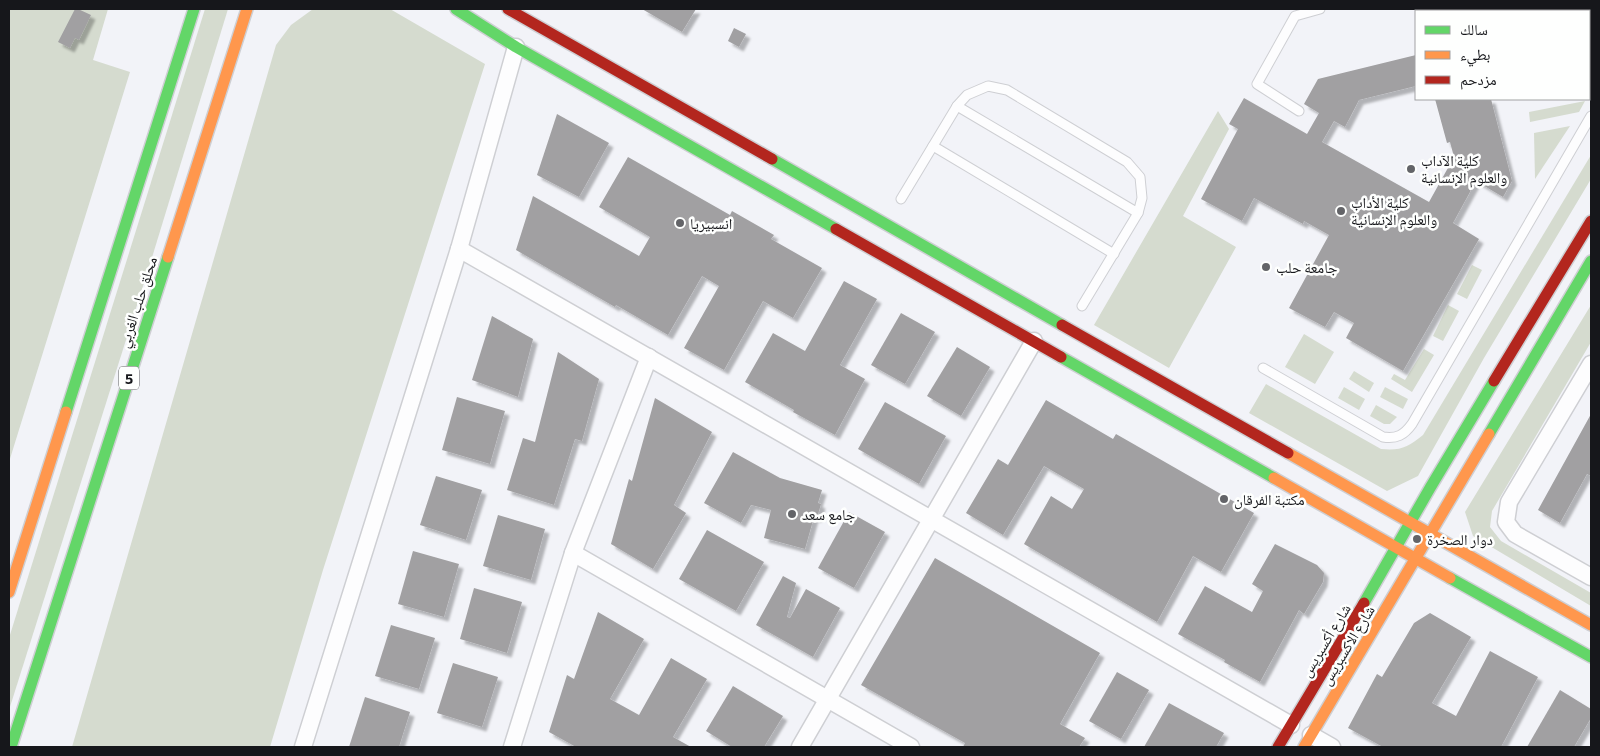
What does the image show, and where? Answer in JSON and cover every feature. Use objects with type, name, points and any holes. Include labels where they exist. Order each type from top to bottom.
[{"type":"main road","points":[[9,592],[194,9]]},
{"type":"main road","points":[[456,9],[516,47],[1591,657]]},
{"type":"main road","points":[[508,9],[531,15],[1203,406],[1591,625]]},
{"type":"main road","name":"محلق حلب الغربي","points":[[11,747],[239,32],[252,12]]},
{"type":"main road","name":"شارع أكسبريس","points":[[1278,747],[1397,548],[1430,488],[1591,221]]},
{"type":"main road","name":"شارع الاكسبريس","points":[[1307,741],[1591,261]]},
{"type":"street","points":[[303,747],[459,249],[516,47]]},
{"type":"street","points":[[459,249],[1291,725]]},
{"type":"street","points":[[800,747],[1034,341]]},
{"type":"street","points":[[512,747],[573,553],[650,357]]},
{"type":"street","points":[[1591,364],[1509,502],[1506,522],[1515,534],[1591,577]]},
{"type":"street","points":[[573,553],[911,747]]},
{"type":"street","points":[[1307,741],[1332,747]]},
{"type":"lane","points":[[1299,111],[1257,84],[1295,16],[1320,9]]},
{"type":"lane","points":[[901,199],[956,106],[968,95],[988,86],[1007,90],[1127,162],[1140,177],[1142,198],[1138,213],[1082,306]]},
{"type":"lane","points":[[956,106],[1138,213]]},
{"type":"lane","points":[[1263,368],[1383,437],[1394,438],[1405,433],[1417,416],[1591,116]]},
{"type":"lane","points":[[933,146],[1114,254]]},
{"type":"shaded area","points":[[9,9],[108,9],[93,60],[130,72],[9,462]]},
{"type":"shaded area","points":[[205,9],[228,9],[150,264],[9,710],[9,638]]},
{"type":"shaded area","points":[[313,9],[390,9],[485,64],[323,570],[270,747],[72,747],[276,45],[291,25]]},
{"type":"shaded area","points":[[1585,101],[1579,112],[1530,122],[1529,112]]},
{"type":"shaded area","points":[[1218,111],[1229,129],[1183,216],[1236,247],[1169,368],[1094,325]]},
{"type":"shaded area","points":[[1570,126],[1535,179],[1534,133]]},
{"type":"shaded area","points":[[1591,155],[1591,179],[1484,358],[1418,476],[1387,491],[1249,413],[1266,384],[1381,449],[1399,449],[1418,439],[1423,435]]},
{"type":"shaded area","points":[[1472,265],[1482,270],[1467,299],[1457,294]]},
{"type":"shaded area","points":[[1448,305],[1459,311],[1443,341],[1433,336]]},
{"type":"shaded area","points":[[1591,305],[1591,342],[1492,511],[1490,527],[1501,541],[1591,593],[1591,606],[1473,536],[1465,512]]},
{"type":"shaded area","points":[[1304,334],[1334,352],[1315,384],[1285,367]]},
{"type":"shaded area","points":[[1424,349],[1434,355],[1412,392],[1391,379],[1394,374],[1405,380]]},
{"type":"shaded area","points":[[1354,371],[1374,383],[1369,392],[1349,379]]},
{"type":"shaded area","points":[[1344,387],[1365,399],[1359,410],[1338,398]]},
{"type":"shaded area","points":[[1385,387],[1408,399],[1403,409],[1380,397]]},
{"type":"shaded area","points":[[1376,405],[1397,417],[1390,424],[1384,424],[1370,416]]},
{"type":"building","points":[[75,9],[91,15],[79,40],[75,38],[70,48],[58,42]]},
{"type":"building","points":[[642,9],[696,9],[682,32]]},
{"type":"building","points":[[734,28],[746,34],[739,47],[728,41]]},
{"type":"building","name":"كلية الأداب والعلوم الإنسانية","points":[[1415,55],[1415,86],[1359,100],[1345,127],[1334,121],[1322,142],[1429,202],[1454,157],[1450,142],[1447,143],[1435,100],[1491,100],[1512,181],[1503,197],[1476,181],[1453,223],[1479,239],[1403,371],[1346,338],[1354,323],[1334,312],[1325,327],[1289,308],[1329,235],[1304,221],[1303,224],[1254,198],[1242,221],[1201,199],[1238,129],[1229,124],[1244,98],[1307,134],[1319,113],[1304,104],[1318,79]]},
{"type":"building","points":[[557,114],[609,143],[579,197],[537,175]]},
{"type":"building","points":[[628,157],[730,215],[732,211],[774,235],[771,239],[822,268],[793,318],[763,301],[724,370],[684,348],[719,286],[702,276],[668,335],[516,250],[533,196],[639,256],[650,237],[599,207]]},
{"type":"building","points":[[844,281],[877,299],[840,365],[865,379],[835,435],[745,382],[773,333],[805,351]]},
{"type":"building","points":[[901,313],[935,332],[905,384],[871,365]]},
{"type":"building","points":[[492,316],[533,339],[518,397],[472,380]]},
{"type":"building","points":[[957,347],[990,367],[961,416],[927,396]]},
{"type":"building","points":[[558,352],[599,379],[582,441],[575,439],[554,505],[507,490],[523,438],[535,442]]},
{"type":"building","points":[[457,397],[505,411],[490,464],[442,450]]},
{"type":"building","points":[[655,398],[712,432],[674,505],[686,513],[653,569],[611,544],[629,479],[632,481]]},
{"type":"building","points":[[1046,400],[1113,439],[1116,434],[1254,513],[1221,572],[1193,556],[1157,622],[1024,544],[1051,496],[1072,509],[1084,489],[1044,466],[1003,535],[966,513],[998,459],[1008,465]]},
{"type":"building","points":[[885,402],[946,436],[919,484],[858,449]]},
{"type":"building","points":[[1591,414],[1591,476],[1587,474],[1560,523],[1538,510]]},
{"type":"building","points":[[733,452],[780,478],[822,490],[818,503],[821,504],[817,518],[814,517],[805,549],[764,538],[771,510],[751,505],[741,523],[704,503]]},
{"type":"building","points":[[436,476],[482,490],[466,540],[420,525]]},
{"type":"building","points":[[849,512],[885,532],[854,588],[818,568]]},
{"type":"building","points":[[498,515],[545,529],[531,580],[483,566]]},
{"type":"building","points":[[707,530],[764,562],[736,611],[679,579]]},
{"type":"building","points":[[1275,544],[1317,565],[1324,573],[1323,582],[1304,614],[1299,610],[1260,682],[1178,634],[1205,586],[1252,612],[1263,591],[1252,584]]},
{"type":"building","points":[[413,551],[459,564],[444,617],[398,604]]},
{"type":"building","points":[[935,558],[1100,653],[1060,724],[1085,738],[1079,747],[963,747],[965,743],[861,685]]},
{"type":"building","points":[[783,576],[796,583],[787,617],[790,618],[806,589],[840,608],[813,657],[756,625]]},
{"type":"building","points":[[474,588],[522,602],[507,653],[460,639]]},
{"type":"building","points":[[598,612],[644,639],[610,699],[639,715],[671,658],[707,679],[673,737],[691,747],[576,747],[549,732],[567,675],[574,679]]},
{"type":"building","points":[[1430,613],[1471,637],[1432,703],[1456,716],[1490,651],[1538,677],[1501,747],[1383,747],[1348,728],[1377,674],[1382,677],[1414,623]]},
{"type":"building","points":[[391,625],[435,638],[419,689],[375,676]]},
{"type":"building","points":[[453,663],[498,677],[482,727],[437,713]]},
{"type":"building","points":[[1117,672],[1149,690],[1121,739],[1089,721]]},
{"type":"building","points":[[733,686],[783,716],[764,747],[732,747],[706,731]]},
{"type":"building","points":[[1560,690],[1591,709],[1591,718],[1574,747],[1527,747]]},
{"type":"building","points":[[365,697],[410,712],[399,747],[349,747]]},
{"type":"building","points":[[1169,703],[1224,733],[1216,747],[1144,747]]},
{"type":"traffic: fast","points":[[66,412],[194,9]]},
{"type":"traffic: fast","points":[[456,9],[516,47],[836,229]]},
{"type":"traffic: fast","points":[[772,159],[1062,325]]},
{"type":"traffic: fast","points":[[11,747],[168,257]]},
{"type":"traffic: fast","points":[[1489,434],[1591,261]]},
{"type":"traffic: fast","points":[[1061,357],[1274,478]]},
{"type":"traffic: fast","points":[[1364,603],[1494,381]]},
{"type":"traffic: fast","points":[[1450,578],[1591,657]]},
{"type":"traffic: slow","points":[[168,257],[247,9]]},
{"type":"traffic: slow","points":[[9,592],[66,412]]},
{"type":"traffic: slow","points":[[1304,747],[1489,434]]},
{"type":"traffic: slow","points":[[1288,453],[1591,625]]},
{"type":"traffic: slow","points":[[1274,478],[1450,578]]},
{"type":"traffic: jam","points":[[508,9],[772,159]]},
{"type":"traffic: jam","points":[[1494,381],[1591,221]]},
{"type":"traffic: jam","points":[[836,229],[1061,357]]},
{"type":"traffic: jam","points":[[1062,325],[1288,453]]},
{"type":"traffic: jam","points":[[1278,747],[1364,603]]},
{"type":"place","name":"كلية الآداب والعلوم الإنسانية","points":[[1411,169]]},
{"type":"place","name":"كلية الأداب والعلوم الإنسانية","points":[[1341,211]]},
{"type":"place","name":"انسبيريا","points":[[680,223]]},
{"type":"place","name":"جامعة حلب","points":[[1266,267]]},
{"type":"place","name":"مكتبة الفرقان","points":[[1224,499]]},
{"type":"place","name":"جامع سعد","points":[[792,514]]},
{"type":"place","name":"دوار الصخرة","points":[[1417,539]]}]
